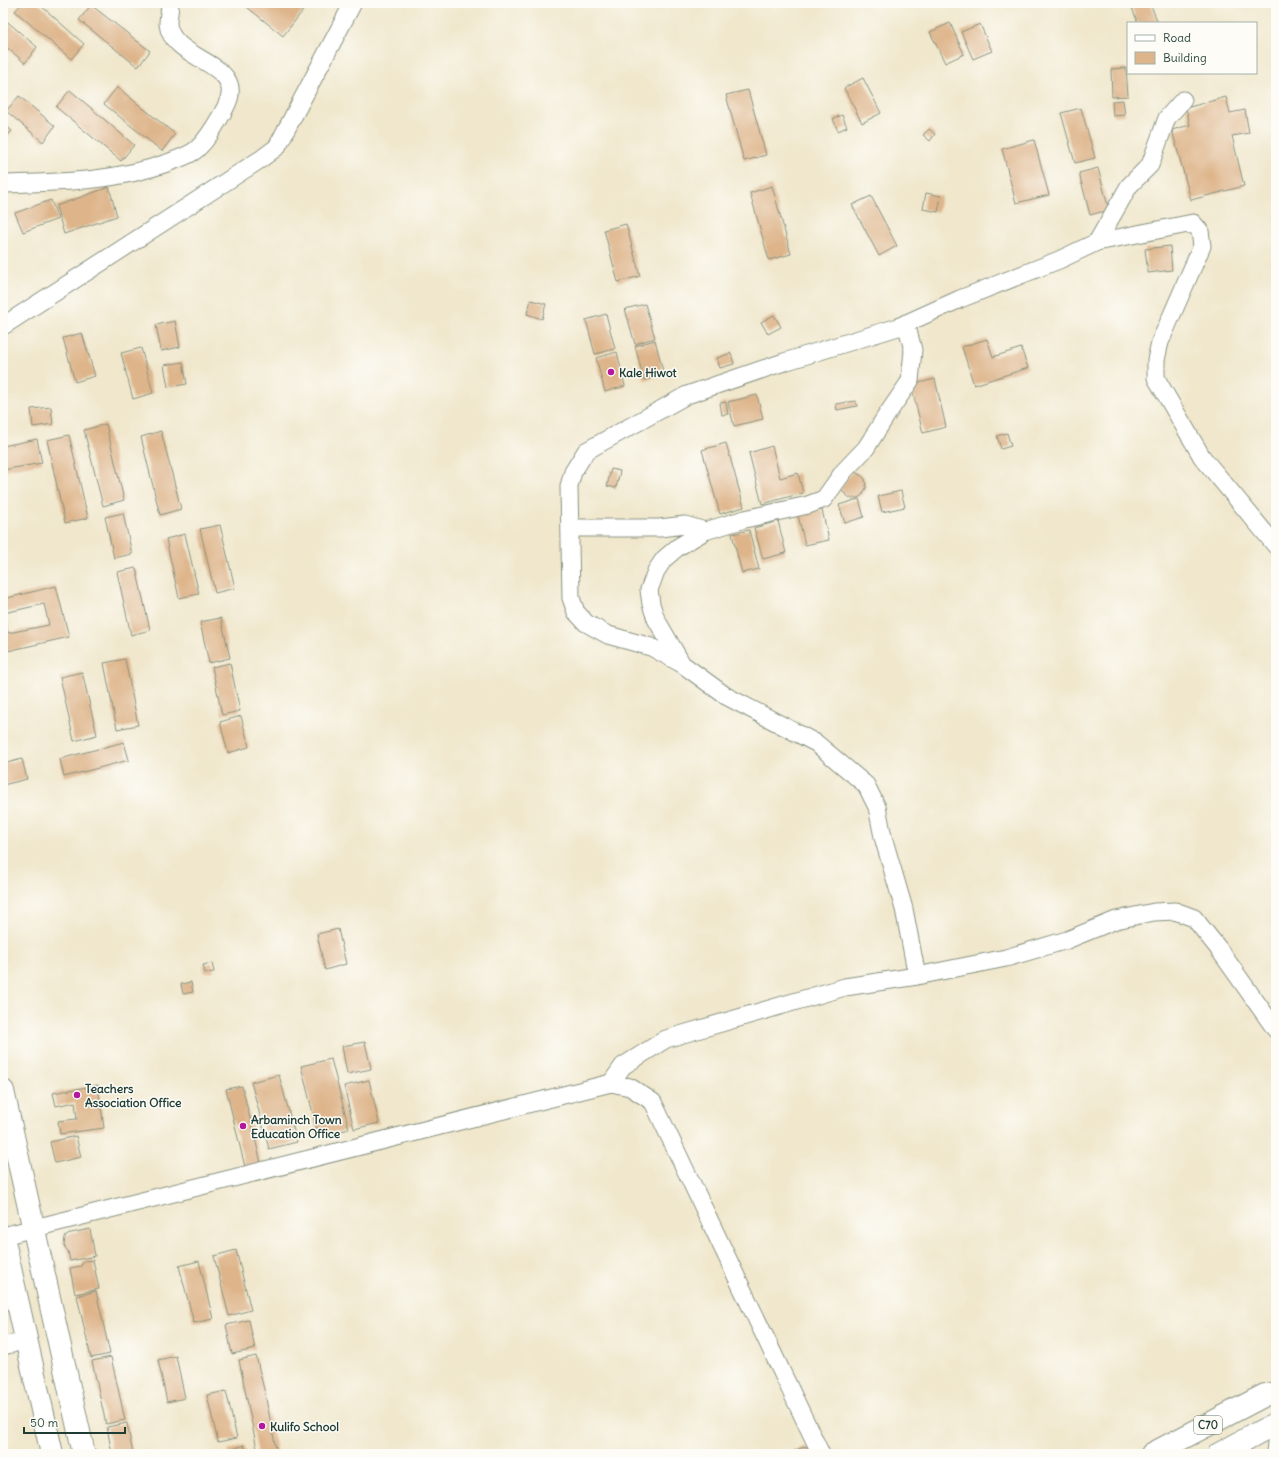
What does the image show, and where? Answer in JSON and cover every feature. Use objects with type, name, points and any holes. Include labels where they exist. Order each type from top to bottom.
[{"type":"main road","points":[[3,1091],[84,1454]]},
{"type":"main road","points":[[3,1237],[52,1454]]},
{"type":"main road","name":"C70","points":[[1152,1454],[1272,1390]]},
{"type":"main road","name":"C70","points":[[1219,1454],[1276,1423]]},
{"type":"street","points":[[3,184],[85,180],[120,176],[147,170],[181,158],[197,150],[211,132],[230,100],[230,88],[226,78],[210,65],[178,44],[173,38],[168,25],[170,3]]},
{"type":"street","points":[[3,326],[261,159],[277,147],[353,3]]},
{"type":"street","points":[[1096,242],[1129,186],[1150,165],[1167,118],[1183,100]]},
{"type":"street","points":[[917,976],[904,909],[883,837],[877,807],[866,785],[816,743],[726,696],[682,664],[651,647],[608,636],[586,623],[576,612],[571,598],[569,486],[573,472],[586,451],[687,395],[784,362],[898,327],[960,299],[1059,260],[1096,242],[1192,223],[1200,231],[1202,246],[1160,342],[1156,360],[1156,378],[1202,457],[1276,546]]},
{"type":"street","points":[[682,664],[656,619],[651,604],[649,590],[656,571],[664,559],[678,547],[705,531],[745,519],[808,505],[824,499],[844,471],[866,448],[910,381],[913,350],[906,323]]},
{"type":"street","points":[[570,528],[660,528],[685,525],[705,531]]},
{"type":"street","points":[[611,1083],[623,1066],[666,1039],[845,987],[917,976],[1006,958],[1067,940],[1116,920],[1154,912],[1175,911],[1194,918],[1218,948],[1276,1030]]},
{"type":"street","points":[[3,1237],[611,1083],[630,1087],[653,1102],[820,1454]]},
{"type":"street","points":[[3,1346],[27,1340]]},
{"type":"street","points":[[1275,1454],[1276,1442]]},
{"type":"building","points":[[22,3],[38,3],[84,44],[71,59],[15,11]]},
{"type":"building","points":[[242,3],[309,3],[283,36]]},
{"type":"building","points":[[1130,3],[1150,3],[1158,22],[1138,22]]},
{"type":"building","points":[[91,5],[150,51],[138,67],[79,20]]},
{"type":"building","points":[[3,18],[37,47],[25,63],[3,44]]},
{"type":"building","points":[[950,23],[964,54],[945,63],[930,32]]},
{"type":"building","points":[[980,24],[992,51],[973,59],[961,32]]},
{"type":"building","points":[[1126,68],[1128,96],[1112,97],[1111,69]]},
{"type":"building","points":[[863,78],[881,113],[862,123],[844,88]]},
{"type":"building","points":[[117,87],[175,134],[162,151],[104,104]]},
{"type":"building","points":[[70,90],[134,145],[121,161],[56,107]]},
{"type":"building","points":[[748,90],[766,155],[744,161],[726,95]]},
{"type":"building","points":[[19,96],[55,126],[43,142],[6,111]]},
{"type":"building","points":[[1226,97],[1230,113],[1245,110],[1249,133],[1232,136],[1244,186],[1191,200],[1172,130],[1190,125],[1186,108]]},
{"type":"building","points":[[1123,100],[1125,115],[1113,116],[1112,101]]},
{"type":"building","points":[[1081,108],[1095,158],[1075,163],[1061,113]]},
{"type":"building","points":[[842,115],[847,127],[838,131],[833,119]]},
{"type":"building","points":[[3,123],[12,131],[3,141]]},
{"type":"building","points":[[929,129],[935,134],[930,141],[923,135]]},
{"type":"building","points":[[1034,140],[1049,195],[1016,203],[1002,149]]},
{"type":"building","points":[[1098,168],[1109,210],[1090,215],[1079,173]]},
{"type":"building","points":[[772,186],[791,254],[769,260],[750,193]]},
{"type":"building","points":[[109,187],[117,216],[64,234],[56,206]]},
{"type":"building","points":[[926,193],[941,196],[938,212],[923,209]]},
{"type":"building","points":[[871,196],[897,246],[879,256],[852,205]]},
{"type":"building","points":[[51,200],[58,219],[23,232],[15,213]]},
{"type":"building","points":[[626,224],[640,276],[618,282],[604,230]]},
{"type":"building","points":[[1170,246],[1172,270],[1148,273],[1145,249]]},
{"type":"building","points":[[531,300],[546,304],[542,319],[527,314]]},
{"type":"building","points":[[645,304],[655,338],[635,344],[625,309]]},
{"type":"building","points":[[606,314],[615,349],[595,354],[586,320]]},
{"type":"building","points":[[774,315],[781,327],[768,334],[761,322]]},
{"type":"building","points":[[175,321],[180,347],[161,351],[156,325]]},
{"type":"building","points":[[82,333],[95,376],[75,382],[63,338]]},
{"type":"building","points":[[987,339],[993,357],[1021,348],[1028,368],[974,385],[962,347]]},
{"type":"building","points":[[655,340],[664,375],[644,380],[635,346]]},
{"type":"building","points":[[141,348],[153,393],[133,399],[121,353]]},
{"type":"building","name":"Kale Hiwot","points":[[617,352],[625,386],[605,392],[596,358]]},
{"type":"building","points":[[731,353],[734,364],[720,368],[717,358]]},
{"type":"building","points":[[183,362],[187,384],[168,387],[164,365]]},
{"type":"building","points":[[935,379],[946,427],[923,433],[911,385]]},
{"type":"building","points":[[757,395],[763,419],[734,426],[728,402]]},
{"type":"building","points":[[856,401],[857,406],[837,410],[836,404]]},
{"type":"building","points":[[726,402],[728,414],[722,415],[720,403]]},
{"type":"building","points":[[51,407],[53,424],[33,427],[31,409]]},
{"type":"building","points":[[106,424],[124,500],[103,506],[84,430]]},
{"type":"building","points":[[161,431],[181,509],[160,515],[141,437]]},
{"type":"building","points":[[1007,433],[1011,446],[1001,449],[997,436]]},
{"type":"building","points":[[69,435],[88,518],[65,523],[47,440]]},
{"type":"building","points":[[37,439],[42,463],[3,470],[3,446]]},
{"type":"building","points":[[726,443],[744,507],[720,514],[702,450]]},
{"type":"building","points":[[772,446],[780,478],[798,473],[803,493],[762,504],[749,453]]},
{"type":"building","points":[[611,469],[620,471],[616,488],[607,486]]},
{"type":"building","points":[[855,472],[865,479],[866,488],[862,495],[858,498],[850,498],[841,488],[851,473]]},
{"type":"building","points":[[901,491],[905,507],[882,512],[878,496]]},
{"type":"building","points":[[859,499],[864,517],[845,523],[839,505]]},
{"type":"building","points":[[822,510],[829,540],[805,545],[798,515]]},
{"type":"building","points":[[123,513],[132,554],[114,558],[105,517]]},
{"type":"building","points":[[778,521],[786,553],[763,559],[754,528]]},
{"type":"building","points":[[220,525],[235,588],[215,593],[200,529]]},
{"type":"building","points":[[749,530],[759,569],[742,573],[732,534]]},
{"type":"building","points":[[185,534],[199,594],[179,598],[166,539]]},
{"type":"building","points":[[136,568],[150,630],[131,635],[117,572]]},
{"type":"building","points":[[56,586],[69,637],[3,652],[3,599]],"holes":[[[44,604],[49,625],[8,633],[4,613]]]},
{"type":"building","points":[[221,618],[230,658],[209,663],[200,622]]},
{"type":"building","points":[[125,659],[138,725],[117,729],[104,663]]},
{"type":"building","points":[[230,663],[240,711],[222,715],[212,667]]},
{"type":"building","points":[[82,672],[97,735],[74,741],[60,677]]},
{"type":"building","points":[[241,716],[249,747],[228,753],[220,722]]},
{"type":"building","points":[[124,742],[129,760],[64,777],[60,759]]},
{"type":"building","points":[[22,759],[27,779],[3,785],[3,764]]},
{"type":"building","points":[[338,929],[346,964],[325,970],[317,934]]},
{"type":"building","points":[[212,963],[214,972],[205,973],[203,965]]},
{"type":"building","points":[[191,982],[193,992],[183,994],[181,984]]},
{"type":"building","points":[[365,1042],[371,1069],[347,1074],[342,1046]]},
{"type":"building","points":[[331,1059],[349,1129],[319,1137],[301,1066]]},
{"type":"building","points":[[279,1075],[297,1142],[269,1149],[251,1082]]},
{"type":"building","points":[[369,1080],[379,1123],[354,1129],[344,1086]]},
{"type":"building","points":[[98,1085],[104,1128],[60,1134],[58,1121],[77,1119],[75,1102],[56,1106],[53,1093]]},
{"type":"building","name":"Arbaminch Town Education Office","points":[[242,1086],[261,1163],[245,1167],[226,1089]]},
{"type":"building","name":"Teachers Association Office","points":[[76,1136],[81,1157],[55,1163],[50,1142]]},
{"type":"building","points":[[90,1229],[95,1256],[70,1261],[68,1251],[64,1246],[65,1237],[71,1233]]},
{"type":"building","points":[[236,1250],[251,1310],[229,1316],[214,1256]]},
{"type":"building","points":[[93,1260],[99,1289],[75,1294],[70,1268],[81,1266],[84,1261]]},
{"type":"building","points":[[199,1261],[213,1319],[194,1323],[179,1266]]},
{"type":"building","points":[[96,1291],[110,1354],[91,1358],[77,1296]]},
{"type":"building","points":[[249,1320],[255,1349],[232,1354],[226,1325]]},
{"type":"building","points":[[176,1356],[185,1398],[167,1402],[158,1360]]},
{"type":"building","points":[[256,1356],[277,1454],[258,1454],[239,1360]]},
{"type":"building","points":[[111,1357],[125,1420],[106,1424],[92,1361]]},
{"type":"building","points":[[226,1391],[237,1438],[218,1442],[207,1395]]},
{"type":"building","points":[[127,1423],[133,1454],[112,1454],[107,1427]]},
{"type":"building","points":[[244,1445],[247,1454],[229,1454],[228,1451]]},
{"type":"building","points":[[806,1446],[809,1454],[787,1454]]},
{"type":"place","name":"Kale Hiwot","points":[[611,372]]},
{"type":"place","name":"Teachers Association Office","points":[[77,1095]]},
{"type":"place","name":"Arbaminch Town Education Office","points":[[243,1126]]},
{"type":"place","name":"Kulifo School","points":[[262,1426]]}]
